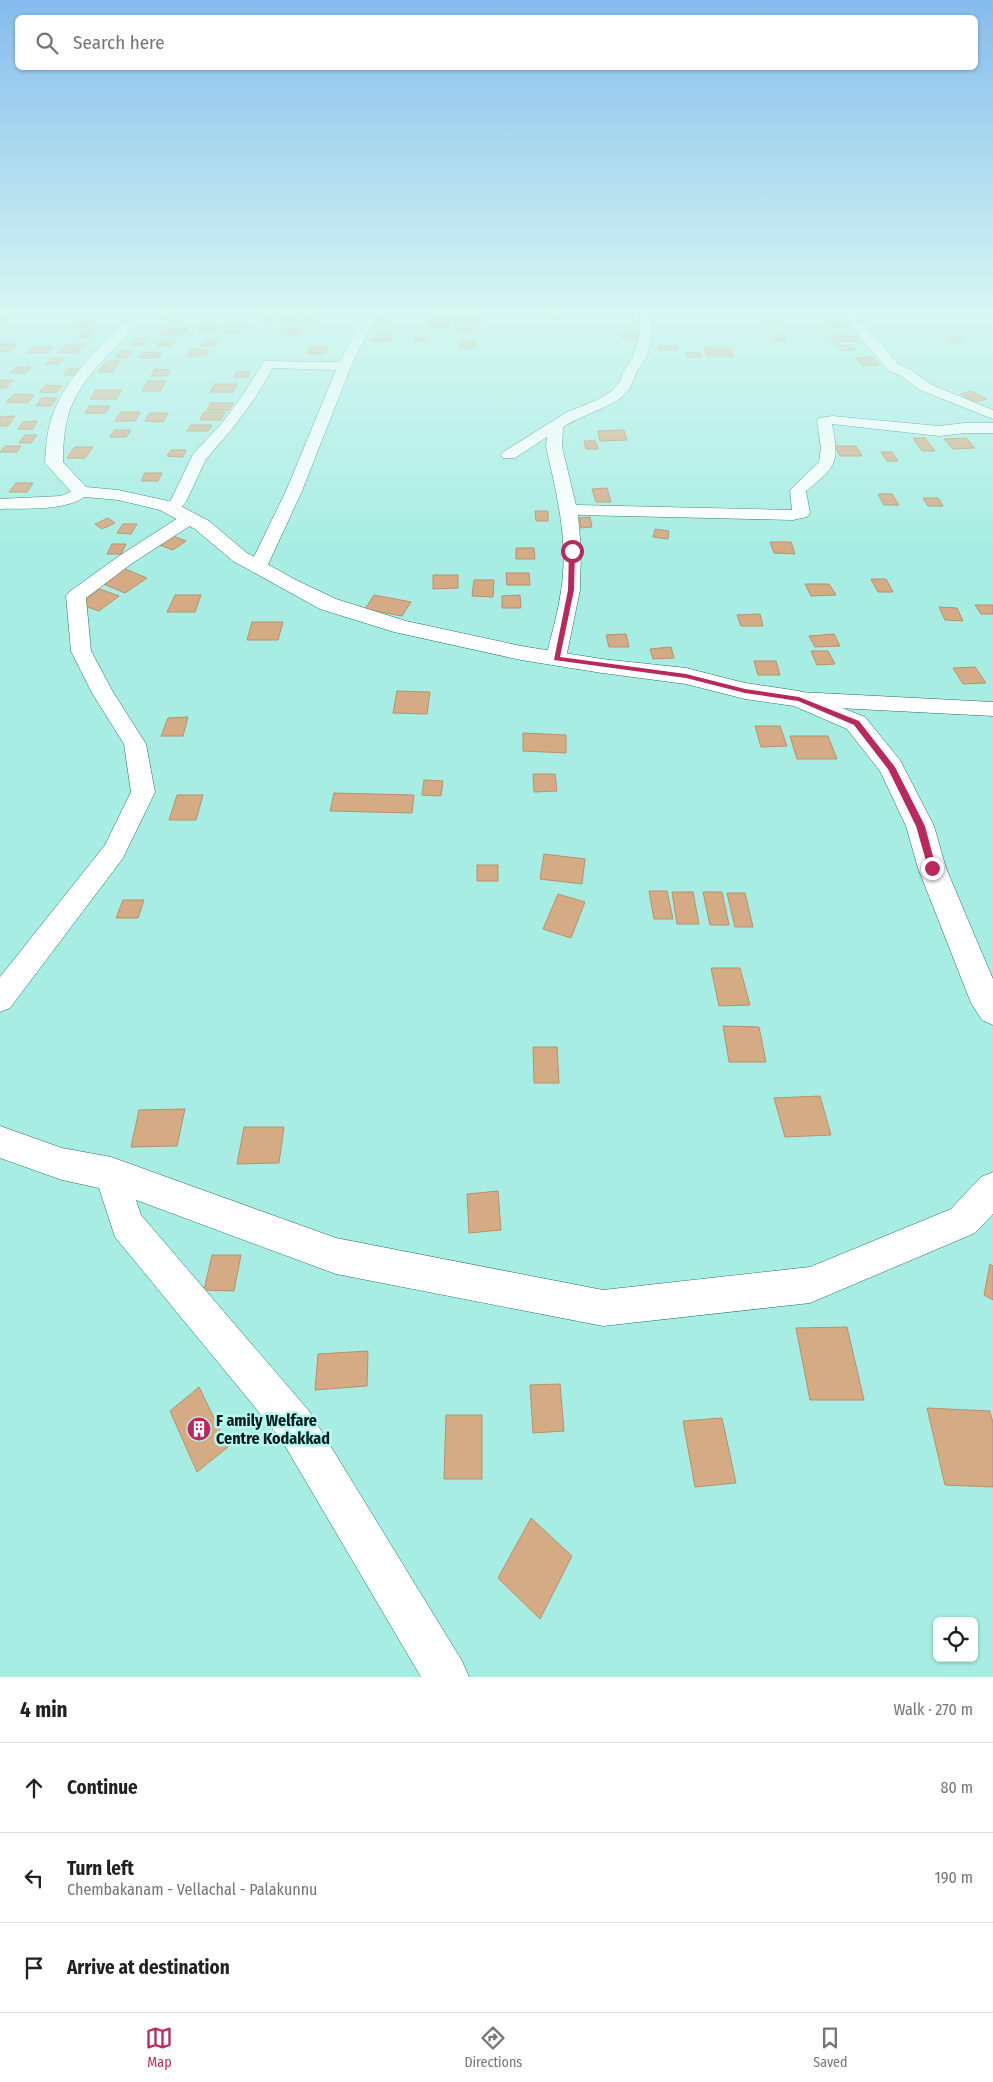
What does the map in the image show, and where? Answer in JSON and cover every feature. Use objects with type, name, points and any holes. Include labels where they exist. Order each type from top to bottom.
[{"type":"main road","points":[[69,392],[60,416],[54,440],[54,463],[81,492],[118,495],[180,513],[202,525],[240,557],[328,604],[402,627],[556,658],[686,676],[745,691],[799,699],[856,723],[891,767],[920,826],[932,868],[987,1003],[993,1010]]},
{"type":"street","points":[[0,999],[114,851],[143,792],[134,744],[103,693],[81,651],[76,596],[125,560],[180,513],[182,493],[199,457],[227,426],[252,392]]},
{"type":"street","points":[[258,567],[294,491],[334,392]]},
{"type":"street","points":[[509,455],[572,415],[602,404],[618,392]]},
{"type":"street","points":[[938,392],[993,415]]},
{"type":"street","points":[[569,510],[793,515],[801,513],[798,490],[819,474],[830,457],[824,421],[832,420],[939,431],[965,428],[993,428]]},
{"type":"street","points":[[556,425],[554,447],[569,510],[572,551],[571,590],[556,658]]},
{"type":"street","points":[[0,504],[64,500],[81,492]]},
{"type":"street","points":[[799,699],[993,709]]},
{"type":"street","points":[[0,1142],[62,1164],[111,1174],[336,1256],[603,1308],[810,1285],[963,1221],[993,1189]]},
{"type":"street","points":[[111,1174],[127,1225],[295,1425],[446,1677]]},
{"type":"building","points":[[94,392],[120,392],[116,399],[90,399]]},
{"type":"building","points":[[974,392],[987,399],[975,402],[960,394]]},
{"type":"building","points":[[14,394],[34,395],[27,403],[6,402]]},
{"type":"building","points":[[42,398],[57,398],[51,406],[36,406]]},
{"type":"building","points":[[211,403],[233,403],[229,410],[207,410]]},
{"type":"building","points":[[90,406],[110,406],[105,413],[85,413]]},
{"type":"building","points":[[121,412],[140,412],[135,421],[115,421]]},
{"type":"building","points":[[204,412],[225,412],[221,420],[200,420]]},
{"type":"building","points":[[150,413],[168,413],[163,422],[145,421]]},
{"type":"building","points":[[15,416],[8,426],[0,426],[0,417]]},
{"type":"building","points":[[37,421],[33,429],[18,429],[23,422]]},
{"type":"building","points":[[191,425],[212,425],[208,431],[187,431]]},
{"type":"building","points":[[114,430],[131,430],[126,437],[110,437]]},
{"type":"building","points":[[624,430],[627,440],[600,441],[598,431]]},
{"type":"building","points":[[25,435],[37,435],[31,443],[19,443]]},
{"type":"building","points":[[913,438],[925,438],[935,451],[922,451]]},
{"type":"building","points":[[966,438],[975,448],[953,449],[944,439]]},
{"type":"building","points":[[584,441],[595,441],[598,449],[586,449]]},
{"type":"building","points":[[5,446],[21,446],[17,452],[0,452]]},
{"type":"building","points":[[835,446],[856,446],[862,456],[840,456]]},
{"type":"building","points":[[75,447],[93,447],[85,458],[67,458]]},
{"type":"building","points":[[171,450],[186,450],[183,457],[167,456]]},
{"type":"building","points":[[881,452],[892,452],[898,461],[887,461]]},
{"type":"building","points":[[145,473],[162,473],[158,481],[141,481]]},
{"type":"building","points":[[16,483],[33,483],[27,492],[9,492]]},
{"type":"building","points":[[607,488],[611,502],[596,502],[592,489]]},
{"type":"building","points":[[878,494],[892,494],[899,505],[884,505]]},
{"type":"building","points":[[923,498],[938,498],[943,506],[928,506]]},
{"type":"building","points":[[535,511],[548,511],[548,521],[536,521]]},
{"type":"building","points":[[590,517],[592,527],[581,528],[579,518]]},
{"type":"building","points":[[108,518],[115,523],[102,529],[95,524]]},
{"type":"building","points":[[123,524],[137,524],[131,534],[117,533]]},
{"type":"building","points":[[655,529],[669,531],[668,539],[653,537]]},
{"type":"building","points":[[173,536],[186,541],[173,550],[160,545]]},
{"type":"building","points":[[770,542],[791,542],[795,554],[774,553]]},
{"type":"building","points":[[112,544],[126,544],[121,554],[107,554]]},
{"type":"building","points":[[516,548],[534,548],[535,559],[516,559]]},
{"type":"building","points":[[123,568],[147,578],[125,593],[101,583]]},
{"type":"building","points":[[506,573],[529,573],[530,585],[507,585]]},
{"type":"building","points":[[433,575],[458,575],[458,588],[433,589]]},
{"type":"building","points":[[871,579],[886,579],[893,592],[878,592]]},
{"type":"building","points":[[474,580],[494,580],[493,597],[472,596]]},
{"type":"building","points":[[805,584],[829,584],[836,595],[811,596]]},
{"type":"building","points":[[100,589],[119,596],[99,611],[79,604]]},
{"type":"building","points":[[175,595],[201,595],[195,612],[167,612]]},
{"type":"building","points":[[374,595],[411,602],[402,616],[365,609]]},
{"type":"building","points":[[520,595],[521,608],[502,608],[502,596]]},
{"type":"building","points":[[975,605],[993,605],[993,614],[981,614]]},
{"type":"building","points":[[939,607],[957,608],[963,621],[945,620]]},
{"type":"building","points":[[760,614],[763,626],[741,626],[737,615]]},
{"type":"building","points":[[252,622],[283,622],[278,640],[247,640]]},
{"type":"building","points":[[626,634],[629,647],[609,647],[606,635]]},
{"type":"building","points":[[834,634],[840,646],[815,647],[809,636]]},
{"type":"building","points":[[671,647],[674,658],[653,659],[650,649]]},
{"type":"building","points":[[811,651],[828,651],[835,664],[817,665]]},
{"type":"building","points":[[754,661],[776,661],[780,675],[758,675]]},
{"type":"building","points":[[975,667],[986,683],[963,684],[953,668]]},
{"type":"building","points":[[397,691],[430,692],[427,714],[393,713]]},
{"type":"building","points":[[188,717],[183,736],[161,736],[168,718]]},
{"type":"building","points":[[755,726],[780,726],[787,746],[761,747]]},
{"type":"building","points":[[523,733],[566,735],[566,753],[523,751]]},
{"type":"building","points":[[790,736],[828,736],[837,759],[797,759]]},
{"type":"building","points":[[533,774],[555,774],[557,791],[534,792]]},
{"type":"building","points":[[424,780],[443,781],[441,796],[422,795]]},
{"type":"building","points":[[334,793],[414,795],[412,813],[330,811]]},
{"type":"building","points":[[177,795],[203,795],[196,820],[169,820]]},
{"type":"building","points":[[544,854],[585,859],[582,884],[540,879]]},
{"type":"building","points":[[477,865],[498,865],[498,881],[477,881]]},
{"type":"building","points":[[649,891],[667,891],[673,919],[654,919]]},
{"type":"building","points":[[672,892],[693,892],[699,924],[677,924]]},
{"type":"building","points":[[703,892],[722,892],[729,925],[710,925]]},
{"type":"building","points":[[727,893],[745,893],[753,927],[735,927]]},
{"type":"building","points":[[558,894],[585,902],[571,938],[543,929]]},
{"type":"building","points":[[123,900],[144,900],[138,918],[116,918]]},
{"type":"building","points":[[711,968],[740,968],[750,1005],[719,1006]]},
{"type":"building","points":[[723,1026],[759,1027],[766,1062],[729,1062]]},
{"type":"building","points":[[533,1047],[557,1047],[559,1083],[534,1083]]},
{"type":"building","points":[[820,1096],[831,1135],[785,1137],[774,1098]]},
{"type":"building","points":[[185,1109],[177,1146],[131,1147],[139,1110]]},
{"type":"building","points":[[244,1127],[284,1127],[279,1163],[237,1164]]},
{"type":"building","points":[[498,1191],[501,1230],[469,1233],[467,1194]]},
{"type":"building","points":[[212,1255],[241,1255],[234,1291],[204,1290]]},
{"type":"building","points":[[990,1264],[993,1266],[993,1300],[984,1295]]},
{"type":"building","points":[[847,1327],[864,1400],[810,1400],[796,1328]]},
{"type":"building","points":[[368,1351],[367,1386],[315,1390],[318,1354]]},
{"type":"building","points":[[560,1384],[564,1431],[533,1433],[530,1385]]},
{"type":"building","name":"F amily Welfare Centre Kodakkad","points":[[199,1387],[228,1447],[197,1472],[170,1411]]},
{"type":"building","points":[[927,1408],[990,1411],[993,1423],[993,1487],[945,1485]]},
{"type":"building","points":[[446,1415],[482,1415],[482,1479],[444,1479]]},
{"type":"building","points":[[722,1418],[736,1483],[695,1487],[683,1421]]},
{"type":"building","points":[[531,1518],[572,1556],[540,1619],[498,1578]]},
{"type":"place","name":"F amily Welfare Centre Kodakkad","points":[[199,1429]]},
{"type":"route","points":[[572,551],[571,590],[556,658],[602,666],[686,676],[745,691],[799,699],[856,723],[891,767],[920,826],[932,868]]}]
